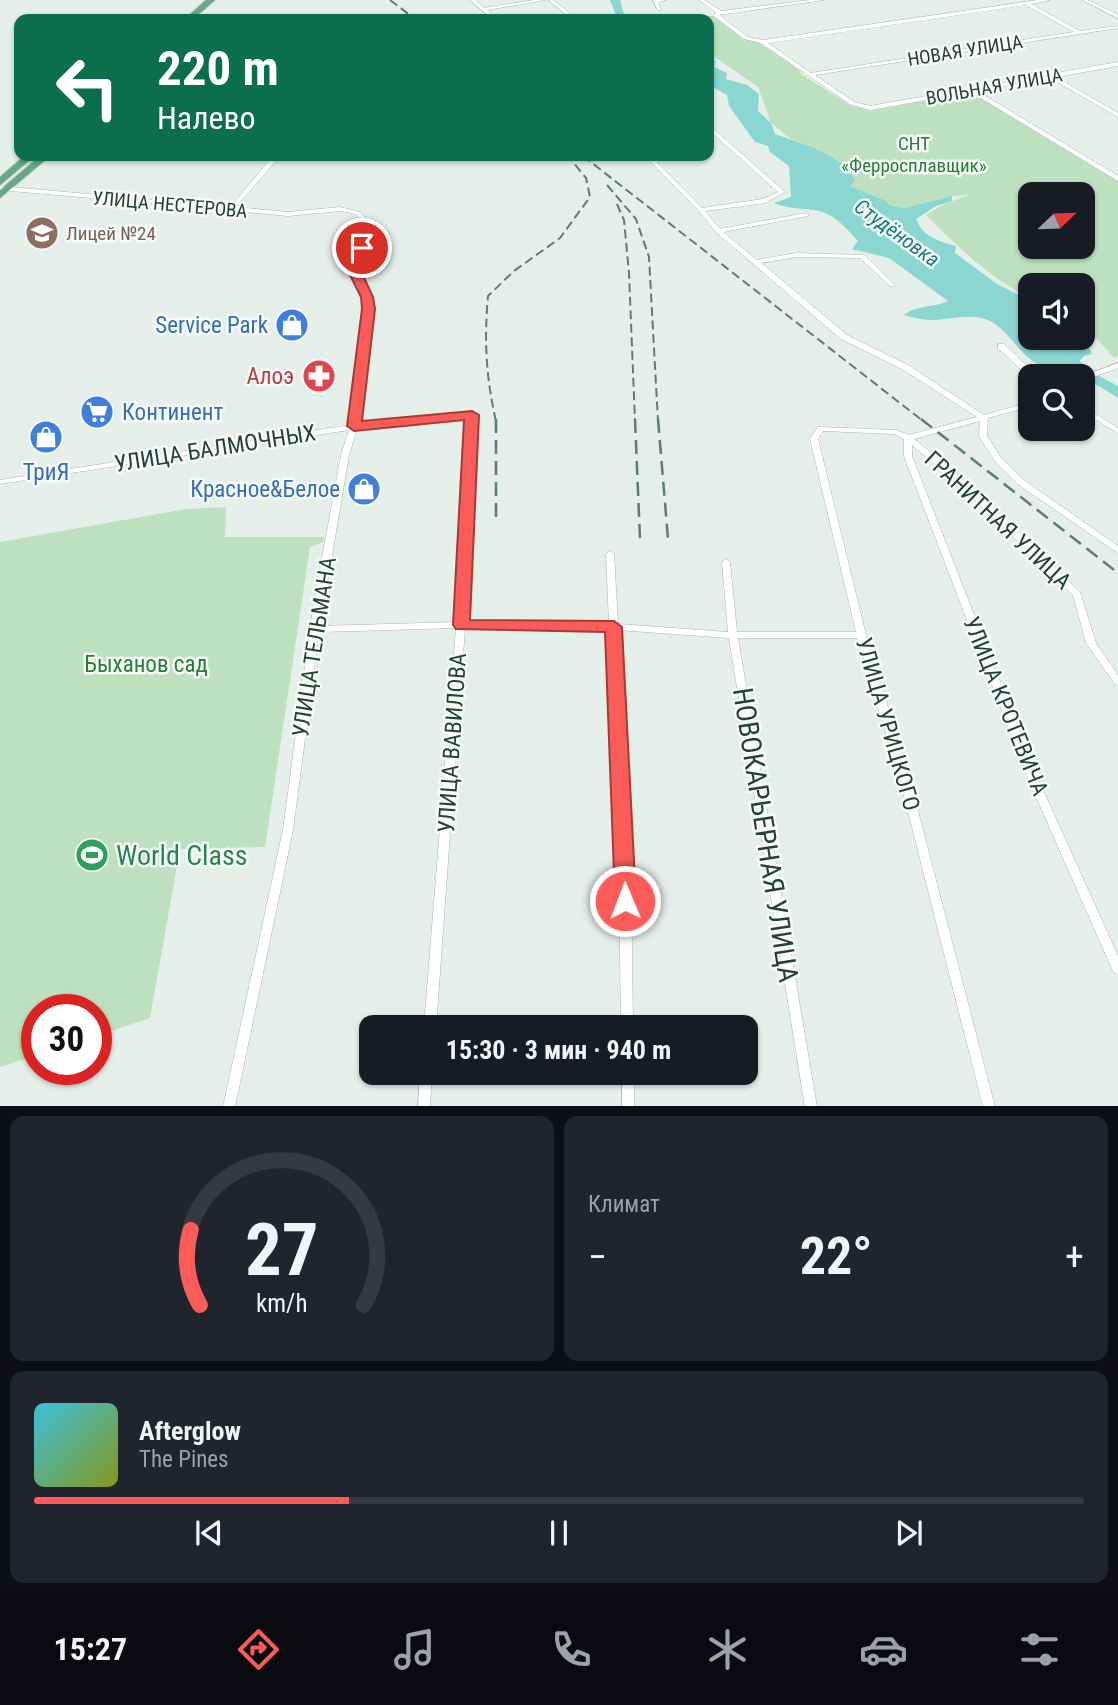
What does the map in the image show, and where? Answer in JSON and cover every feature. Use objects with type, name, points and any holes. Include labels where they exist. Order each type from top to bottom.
[{"type":"main road","points":[[195,14],[211,0]]},
{"type":"main road","points":[[205,14],[220,0]]},
{"type":"main road","points":[[2,188],[26,161]]},
{"type":"main road","points":[[2,188],[38,161]]},
{"type":"street","points":[[472,0],[490,14]]},
{"type":"street","points":[[484,9],[544,0]]},
{"type":"street","points":[[550,0],[568,14]]},
{"type":"street","points":[[659,9],[655,1],[664,0]]},
{"type":"street","points":[[701,0],[720,13]]},
{"type":"street","points":[[813,74],[763,42],[746,38],[716,15],[822,0]]},
{"type":"street","points":[[763,42],[1024,1],[1048,0]]},
{"type":"street","points":[[1084,0],[1118,17]]},
{"type":"street","points":[[1024,1],[1079,33]]},
{"type":"street","name":"НОВАЯ УЛИЦА","points":[[813,74],[1118,27]]},
{"type":"street","name":"ВОЛЬНАЯ УЛИЦА","points":[[813,74],[816,80],[852,103],[870,108],[1118,64]]},
{"type":"street","points":[[1051,76],[1118,115]]},
{"type":"street","points":[[972,90],[1118,179]]},
{"type":"street","points":[[701,210],[765,201],[782,191],[714,131]]},
{"type":"street","points":[[231,209],[272,161]]},
{"type":"street","points":[[653,161],[718,231],[844,337],[905,367],[984,418]]},
{"type":"street","name":"УЛИЦА НЕСТЕРОВА","points":[[2,188],[288,214],[340,209]]},
{"type":"street","name":"УЛИЦА ТЕЛЬМАНА","points":[[229,1106],[288,830],[315,629],[345,455],[354,426],[368,309],[367,297],[355,271],[369,225],[358,214],[340,209]]},
{"type":"street","points":[[718,231],[806,215]]},
{"type":"street","points":[[757,262],[796,255],[862,256],[892,285]]},
{"type":"street","points":[[1001,346],[1020,364]]},
{"type":"street","points":[[1095,374],[1118,365]]},
{"type":"street","points":[[908,438],[1018,408]]},
{"type":"street","name":"УЛИЦА БАЛМОЧНЫХ","points":[[0,482],[354,426],[472,415]]},
{"type":"street","name":"УЛИЦА ВАВИЛОВА","points":[[431,1015],[461,625],[472,415]]},
{"type":"street","points":[[1095,416],[1118,431]]},
{"type":"street","points":[[984,418],[983,436],[999,461],[1022,483],[1118,550]]},
{"type":"street","name":"УЛИЦА УРИЦКОГО","points":[[908,438],[896,432],[821,429],[814,439],[861,635],[904,776],[989,1106]]},
{"type":"street","name":"ГРАНИТНАЯ УЛИЦА","points":[[908,438],[964,484],[1077,594],[1090,643],[1118,682]]},
{"type":"street","name":"УЛИЦА КРОТЕВИЧА","points":[[908,438],[908,456],[1034,781],[1118,970]]},
{"type":"street","points":[[610,554],[625,876],[627,1015]]},
{"type":"street","name":"НОВОКАРЬЕРНАЯ УЛИЦА","points":[[726,562],[733,635],[811,1106]]},
{"type":"street","points":[[315,629],[461,625],[614,627],[733,635],[861,635]]},
{"type":"street","points":[[424,1106],[425,1085]]},
{"type":"street","points":[[628,1085],[628,1106]]},
{"type":"green space","name":"СНТ «Ферросплавщик»","points":[[714,16],[800,68],[801,74],[850,105],[870,111],[967,93],[978,94],[1118,179],[1118,356],[1114,358],[1095,337],[1095,273],[1018,273],[1018,291],[988,272],[926,215],[944,204],[969,195],[952,196],[904,208],[889,205],[849,186],[825,153],[791,139],[771,123],[758,87],[714,56]]},
{"type":"green space","name":"Быханов сад","points":[[226,507],[225,537],[324,537],[323,542],[310,547],[265,847],[180,849],[150,1018],[112,1031],[112,994],[21,994],[21,1060],[0,1067],[0,542],[186,509]]},
{"type":"water","points":[[714,67],[727,73],[726,79],[747,85],[759,94],[758,111],[771,123],[775,134],[820,151],[848,170],[855,180],[850,186],[886,201],[889,205],[904,208],[952,196],[952,201],[936,206],[916,219],[927,234],[956,246],[955,253],[997,284],[1018,294],[1018,346],[998,326],[983,318],[928,320],[904,315],[948,301],[889,258],[852,249],[858,241],[833,217],[820,211],[774,203],[791,197],[789,166],[770,152],[768,146],[755,142],[729,106],[727,95],[714,88]]},
{"type":"water","points":[[1021,350],[1090,350],[1092,354],[1084,356],[1077,364],[1038,364]]},
{"type":"waterway","name":"Студёновка","points":[[615,0],[619,14]]},
{"type":"waterway","name":"Студёновка","points":[[1056,350],[1076,364]]},
{"type":"waterway","name":"Студёновка","points":[[1097,379],[1118,393]]},
{"type":"railway","points":[[390,0],[408,14]]},
{"type":"railway","points":[[496,421],[487,359],[488,296],[514,271],[560,238],[590,197],[586,178],[572,161]]},
{"type":"railway","points":[[589,161],[923,421]]},
{"type":"railway","points":[[607,185],[636,219],[649,257],[658,421]]},
{"type":"railway","points":[[617,204],[624,220],[629,273],[635,421]]},
{"type":"railway","points":[[635,419],[640,539]]},
{"type":"railway","points":[[658,419],[668,539]]},
{"type":"railway","points":[[921,419],[1118,573]]},
{"type":"railway","points":[[496,421],[496,521]]},
{"type":"place","name":"Лицей №24","points":[[42,233]]},
{"type":"place","name":"Service Park","points":[[292,325]]},
{"type":"place","name":"Алоэ","points":[[319,376]]},
{"type":"place","name":"Континент","points":[[97,412]]},
{"type":"place","name":"ТриЯ","points":[[46,437]]},
{"type":"place","name":"Красное&Белое","points":[[364,489]]},
{"type":"place","name":"World Class","points":[[92,855]]},
{"type":"route","points":[[362,248],[355,276],[367,297],[368,309],[354,426],[472,415],[461,625],[614,627],[625,901]]}]
